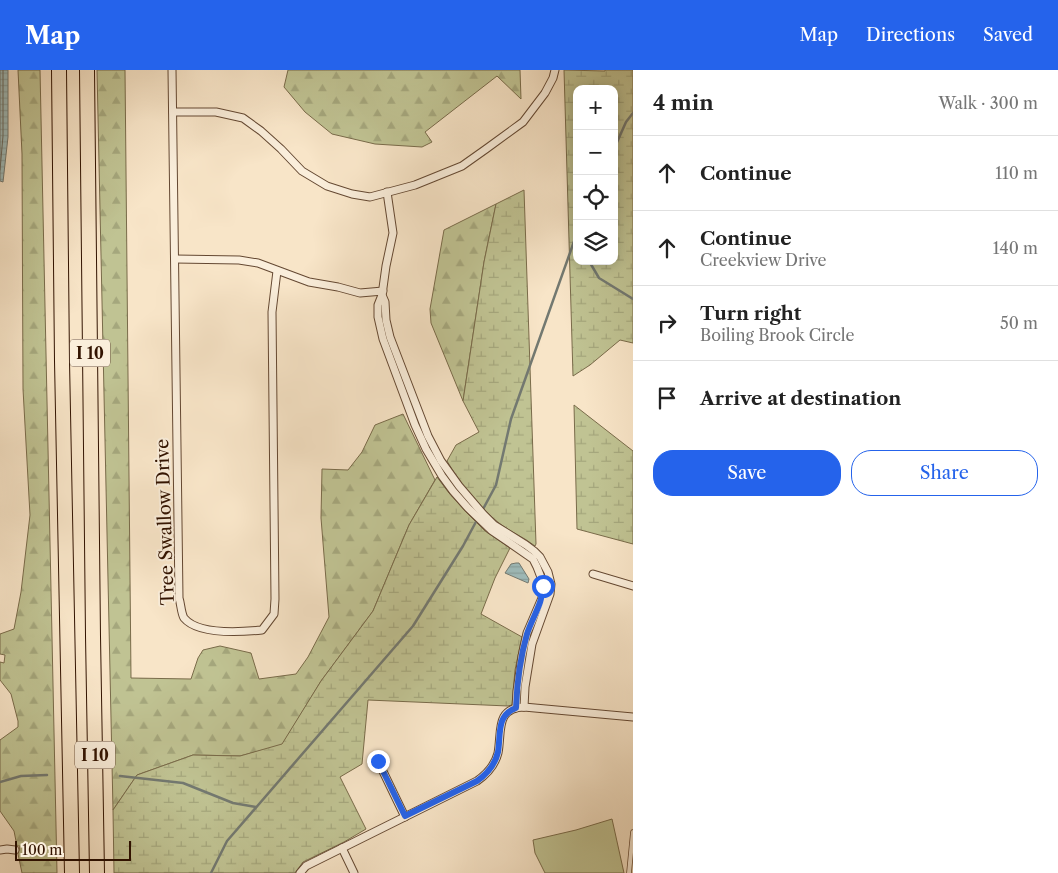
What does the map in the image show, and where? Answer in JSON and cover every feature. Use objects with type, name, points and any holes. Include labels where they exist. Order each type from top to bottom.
[{"type":"highway","name":"I 10","points":[[59,70],[62,371],[72,873]]},
{"type":"highway","name":"I 10","points":[[87,70],[97,873]]},
{"type":"street","name":"Tree Swallow Drive","points":[[172,70],[179,598],[184,617],[196,626],[212,630],[245,632],[262,630],[274,614],[276,599],[272,312],[277,271]]},
{"type":"street","points":[[173,112],[216,112],[243,118],[281,148],[302,171],[327,186],[352,194],[370,197],[415,186],[462,166],[486,150],[523,122],[545,93],[555,70]]},
{"type":"street","points":[[387,192],[393,233],[383,293],[378,305],[378,317],[388,353],[433,446],[470,505],[492,527],[534,551],[540,557],[548,572],[551,584],[550,594],[536,620],[520,707]]},
{"type":"street","points":[[175,259],[239,260],[258,263],[308,282],[360,293],[383,293]]},
{"type":"street","points":[[383,293],[390,337],[411,402]]},
{"type":"street","points":[[388,353],[396,351]]},
{"type":"street","points":[[593,574],[633,586]]},
{"type":"street","points":[[300,873],[306,866],[484,776],[498,753],[502,721],[506,712],[520,707],[633,717]]},
{"type":"street","points":[[378,761],[405,816]]},
{"type":"street","points":[[342,848],[354,873]]},
{"type":"street","points":[[0,850],[15,850]]},
{"type":"lane","points":[[629,873],[633,832]]},
{"type":"green space","points":[[18,70],[40,70],[57,873],[22,873],[18,854],[20,846],[17,846],[14,831],[0,811],[0,740],[18,727],[18,721],[11,694],[0,680],[0,662],[4,663],[5,655],[0,654],[0,634],[14,629],[21,592],[30,515],[23,389],[22,154]]},
{"type":"green space","points":[[97,70],[125,70],[131,678],[191,679],[198,658],[203,650],[220,646],[251,653],[259,679],[296,674],[308,657],[329,617],[321,518],[322,469],[348,470],[362,452],[375,425],[403,414],[435,480],[409,525],[373,611],[321,681],[282,745],[240,756],[193,755],[137,775],[113,810]]},
{"type":"green space","points":[[288,70],[520,70],[521,99],[497,76],[425,132],[432,142],[422,147],[375,144],[332,134],[305,112],[284,87]]},
{"type":"green space","points":[[564,70],[633,70],[633,343],[620,340],[590,365],[573,376]]},
{"type":"green space","points":[[524,190],[535,546],[491,517],[464,486],[447,461],[456,445],[479,432],[463,401],[484,262],[496,204]]},
{"type":"green space","points":[[496,204],[484,262],[463,401],[431,323],[430,309],[444,230]]},
{"type":"green space","points":[[574,405],[633,451],[633,544],[577,529]]},
{"type":"green space","points":[[437,477],[449,493],[485,531],[510,548],[495,578],[481,614],[522,637],[515,670],[512,705],[368,700],[362,764],[340,777],[366,829],[303,862],[295,873],[114,873],[113,810],[137,775],[193,755],[240,756],[282,744],[321,681],[373,611],[409,525]]},
{"type":"green space","points":[[612,819],[624,873],[545,873],[535,853],[533,840]]},
{"type":"water","points":[[0,70],[8,70],[8,137],[3,182],[0,181]]},
{"type":"water","points":[[519,563],[529,579],[528,583],[505,573],[511,564]]},
{"type":"waterway","points":[[618,140],[626,122],[633,113]]},
{"type":"waterway","points":[[482,511],[496,485],[511,419],[573,244]]},
{"type":"waterway","points":[[591,265],[599,278],[633,299]]},
{"type":"waterway","points":[[211,873],[227,841],[413,626],[463,546],[478,518]]},
{"type":"waterway","points":[[0,782],[21,776],[47,775]]},
{"type":"waterway","points":[[120,776],[183,783],[233,803],[256,807]]},
{"type":"route","points":[[378,761],[405,816],[484,776],[498,753],[504,715],[506,712],[516,708],[519,671],[525,642],[532,619],[542,598],[543,586]]}]
